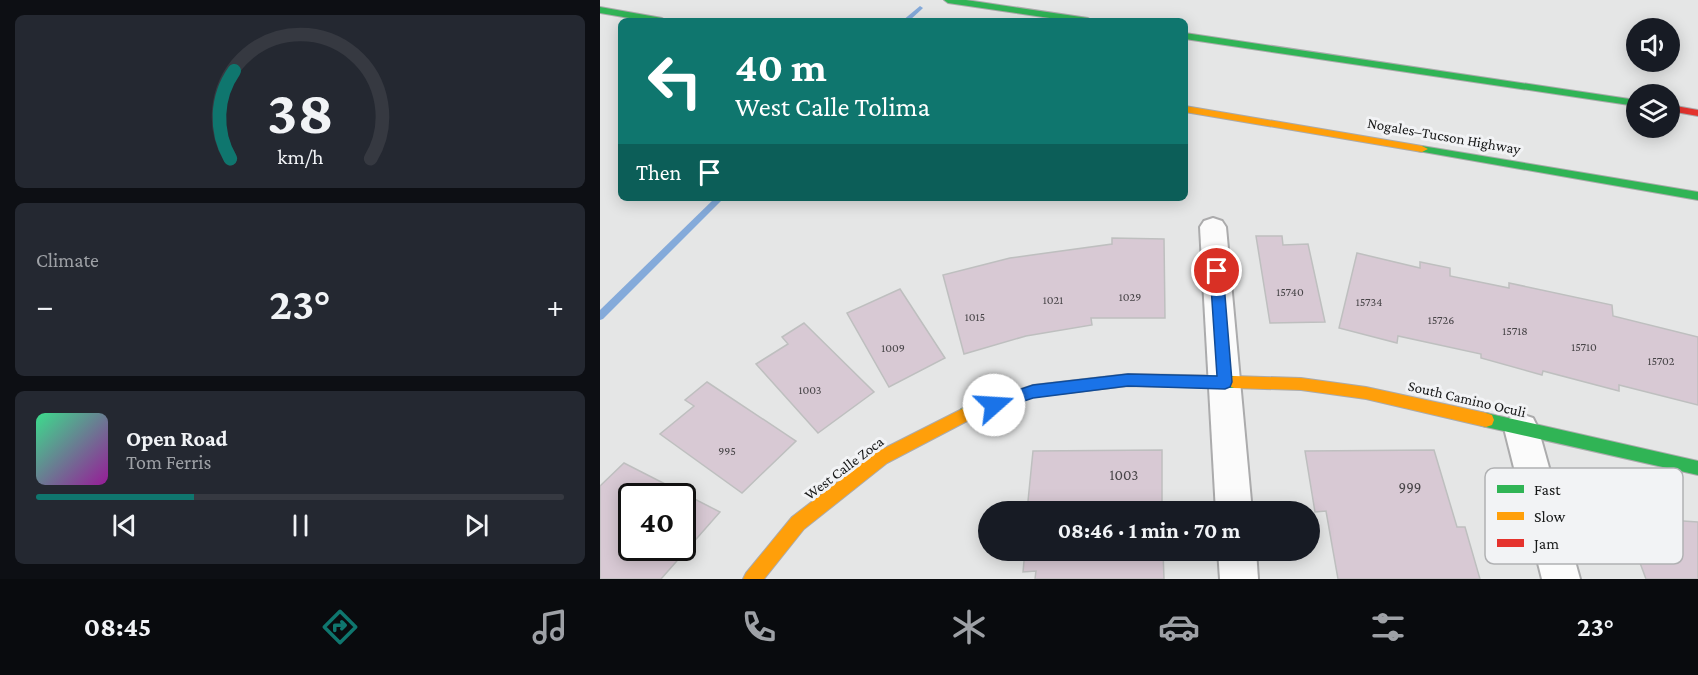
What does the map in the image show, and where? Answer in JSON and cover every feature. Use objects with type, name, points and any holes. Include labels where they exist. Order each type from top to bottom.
[{"type":"main road","points":[[948,0],[1068,18]]},
{"type":"main road","points":[[603,11],[644,18]]},
{"type":"main road","points":[[1188,36],[1626,102]]},
{"type":"main road","name":"Nogales–Tucson Highway","points":[[1188,110],[1698,196]]},
{"type":"main road","points":[[1680,110],[1698,113]]},
{"type":"main road","name":"West Calle Zoca","points":[[752,579],[798,523],[881,458],[955,418],[1033,391],[1128,380],[1225,382]]},
{"type":"main road","name":"South Camino Oculi","points":[[1225,382],[1301,384],[1366,393],[1698,468]]},
{"type":"street","points":[[1213,227],[1233,501]]},
{"type":"street","points":[[1521,428],[1532,468]]},
{"type":"street","points":[[1238,561],[1239,579]]},
{"type":"street","points":[[1557,564],[1561,579]]},
{"type":"building","points":[[1256,236],[1282,236],[1283,245],[1308,244],[1325,322],[1270,323]]},
{"type":"building","points":[[1112,238],[1164,239],[1165,318],[1091,318],[1092,325],[1026,336],[964,354],[943,275],[1010,258],[1112,244]]},
{"type":"building","points":[[1357,253],[1420,268],[1420,262],[1450,268],[1450,276],[1509,288],[1509,283],[1612,305],[1613,316],[1698,337],[1698,405],[1619,385],[1619,391],[1543,371],[1542,375],[1481,358],[1481,354],[1398,336],[1397,343],[1339,328]]},
{"type":"building","points":[[900,289],[945,358],[889,387],[847,313]]},
{"type":"building","points":[[804,323],[874,392],[818,433],[756,364],[788,344],[782,337]]},
{"type":"building","points":[[707,382],[796,441],[742,493],[660,434],[694,406],[685,400]]},
{"type":"building","points":[[1162,450],[1162,501],[1028,501],[1033,451]]},
{"type":"building","points":[[1434,450],[1457,527],[1465,527],[1480,579],[1338,579],[1326,511],[1320,512],[1320,501],[1313,501],[1305,451]]},
{"type":"building","points":[[624,463],[663,483],[618,483],[618,561],[677,561],[661,579],[600,579],[600,486]]},
{"type":"building","points":[[696,500],[720,512],[696,539]]},
{"type":"building","points":[[1683,521],[1698,522],[1698,579],[1646,579],[1640,564],[1683,564]]},
{"type":"building","points":[[1024,561],[1163,561],[1164,579],[1035,579],[1036,571],[1023,572]]},
{"type":"waterway","points":[[908,18],[920,8]]},
{"type":"waterway","points":[[600,316],[717,201]]},
{"type":"traffic: fast","points":[[948,0],[1068,18]]},
{"type":"traffic: fast","points":[[600,10],[645,18]]},
{"type":"traffic: fast","points":[[1188,36],[1626,102]]},
{"type":"traffic: fast","points":[[1422,149],[1698,196]]},
{"type":"traffic: fast","points":[[966,414],[1033,391],[1128,380],[1234,382]]},
{"type":"traffic: fast","points":[[1486,420],[1698,468]]},
{"type":"traffic: slow","points":[[1188,110],[1422,149]]},
{"type":"traffic: slow","points":[[1234,382],[1301,384],[1366,393],[1486,420]]},
{"type":"traffic: slow","points":[[752,579],[798,523],[881,458],[966,414]]},
{"type":"traffic: jam","points":[[1680,110],[1698,113]]},
{"type":"route","points":[[994,405],[1033,391],[1128,380],[1225,382],[1217,271]]}]
